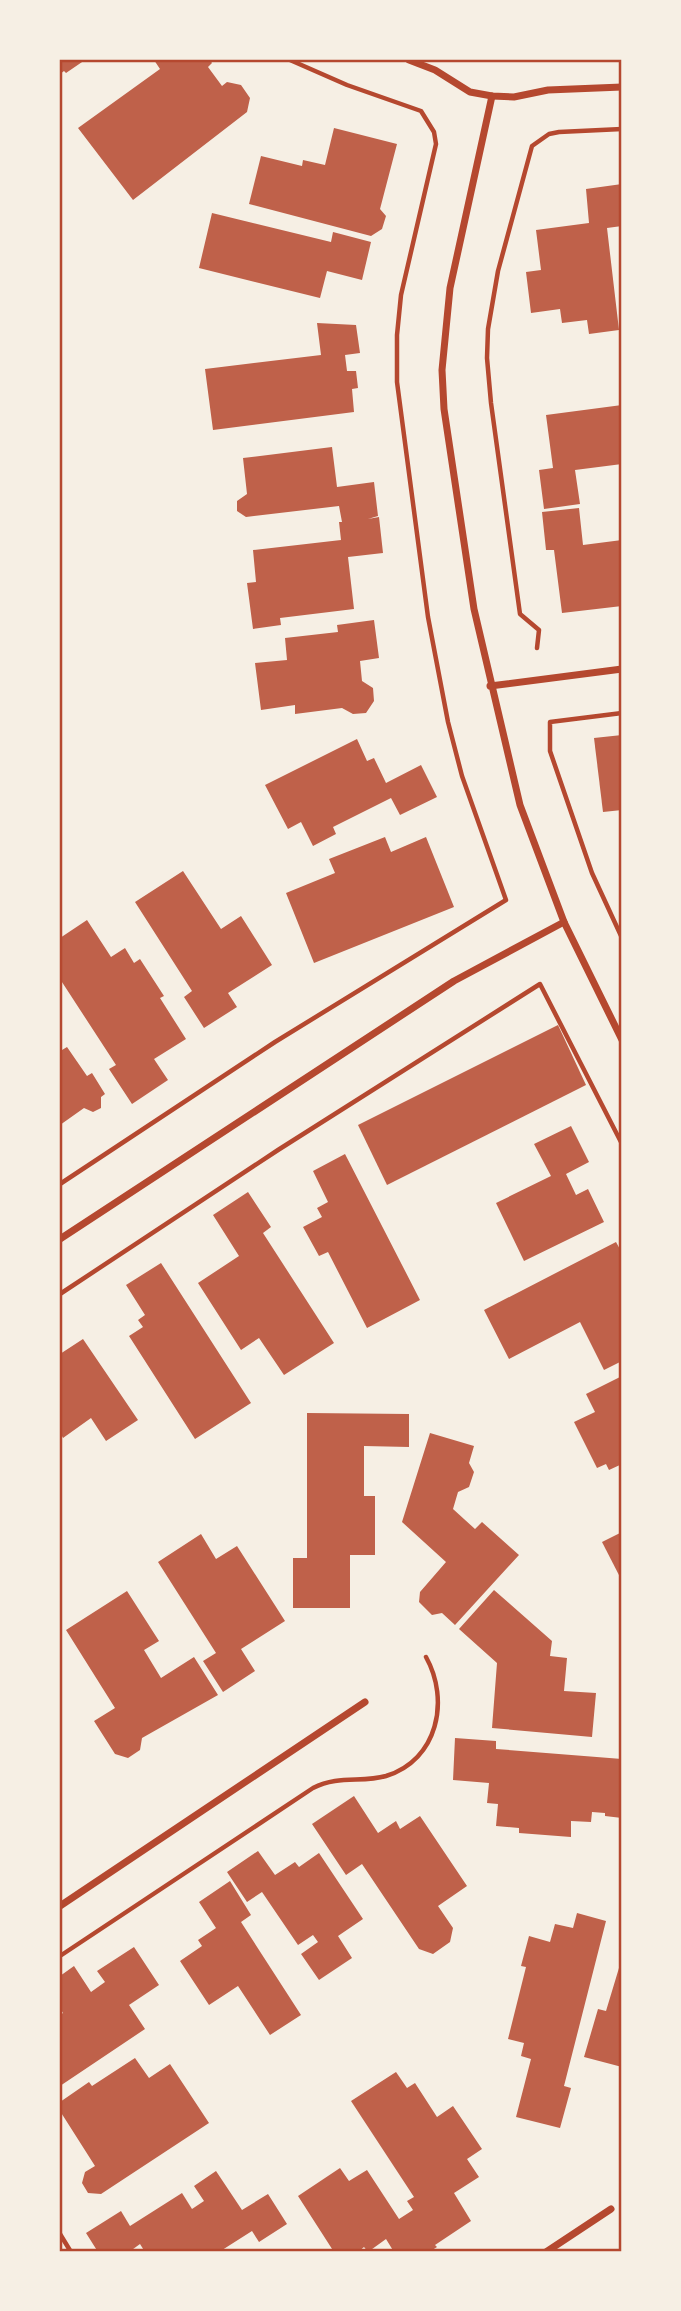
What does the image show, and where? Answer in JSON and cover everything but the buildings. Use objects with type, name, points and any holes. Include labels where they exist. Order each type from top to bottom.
[{"type":"street","points":[[408,60],[435,70],[470,92],[492,96],[514,97],[548,90],[621,87]]},
{"type":"street","points":[[492,96],[450,288],[442,370],[444,410],[474,609],[520,805],[564,922],[621,1040]]},
{"type":"street","points":[[490,686],[621,670]]},
{"type":"street","points":[[60,1239],[454,981],[564,922]]},
{"type":"street","points":[[60,1906],[365,1702]]},
{"type":"street","points":[[546,2252],[611,2209]]},
{"type":"path","points":[[60,1184],[275,1042],[506,900],[462,776],[448,722],[428,617],[397,382],[397,335],[401,295],[436,144],[434,132],[421,111],[347,85],[290,60]]},
{"type":"path","points":[[537,648],[539,630],[520,614],[493,416],[487,358],[491,310],[498,271],[532,146],[550,134],[559,132],[621,129]]},
{"type":"path","points":[[621,713],[551,722],[550,751],[593,873],[621,938]]},
{"type":"path","points":[[60,1294],[267,1157],[540,984],[621,1144]]},
{"type":"path","points":[[60,1956],[313,1788],[341,1779],[385,1776],[406,1767],[424,1751],[434,1733],[439,1690],[435,1672],[426,1657]]},
{"type":"path","points":[[60,2234],[71,2252]]}]
